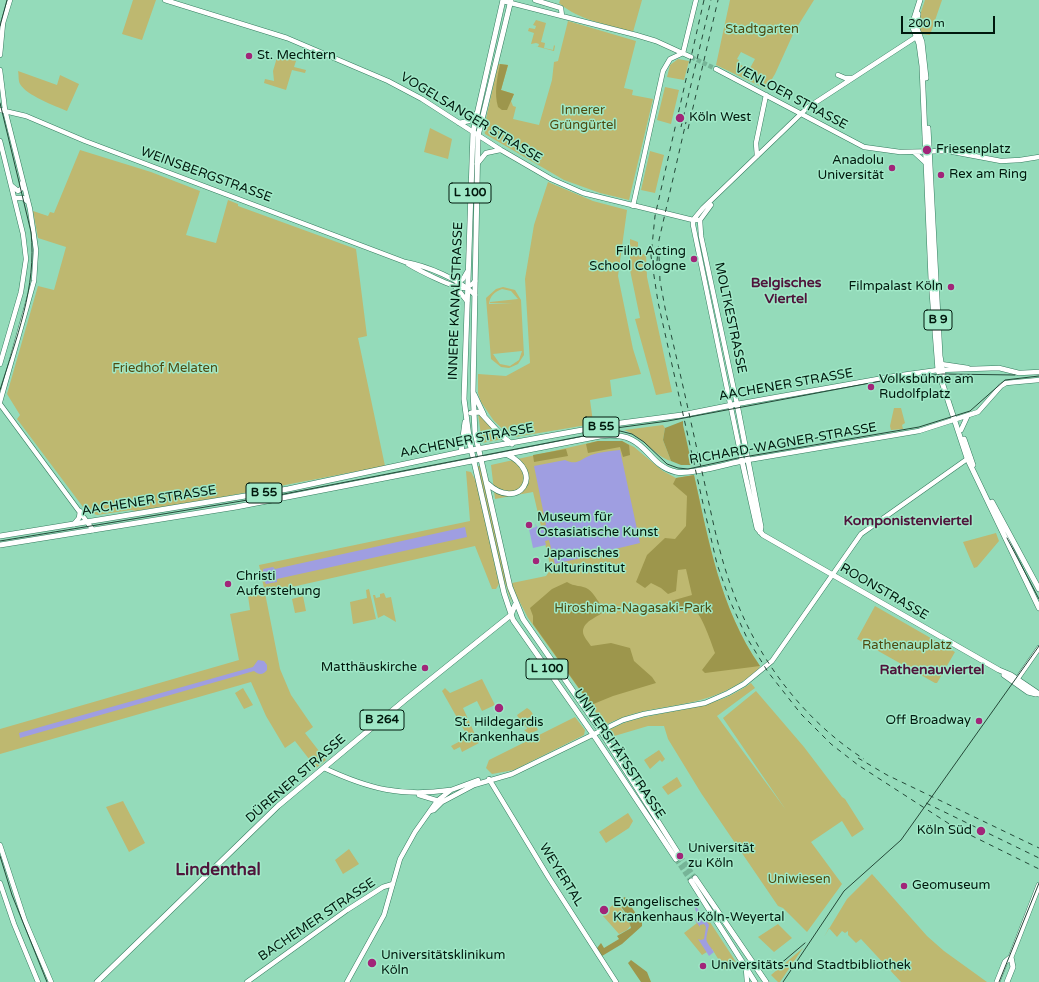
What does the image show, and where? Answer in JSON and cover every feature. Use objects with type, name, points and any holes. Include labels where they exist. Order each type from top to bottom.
[{"type":"main road","points":[[0,55],[3,23],[10,0]]},
{"type":"main road","name":"VOGELSANGER STRASSE","points":[[165,0],[270,33],[314,49],[409,91],[500,150],[551,179],[584,193],[633,206],[694,220],[700,220]]},
{"type":"main road","points":[[503,0],[636,35],[691,57]]},
{"type":"main road","name":"INNERE KANALSTRASSE","points":[[474,461],[465,419],[467,272],[473,132],[503,0]]},
{"type":"main road","points":[[535,0],[561,8],[562,16]]},
{"type":"main road","points":[[683,53],[696,0]]},
{"type":"main road","name":"B 9","points":[[917,37],[912,23],[920,0]]},
{"type":"main road","name":"B 9","points":[[923,0],[917,19],[917,37],[922,66],[928,151],[940,368]]},
{"type":"main road","name":"INNERE KANALSTRASSE","points":[[481,459],[473,412],[472,391],[478,136],[510,2]]},
{"type":"main road","points":[[546,12],[553,5]]},
{"type":"main road","points":[[694,220],[704,208],[801,113],[852,78],[917,37]]},
{"type":"main road","points":[[902,46],[917,37]]},
{"type":"main road","points":[[633,206],[663,71],[670,59],[683,53]]},
{"type":"main road","name":"VENLOER STRASSE","points":[[716,69],[801,113],[856,144],[877,150],[914,152]]},
{"type":"main road","points":[[0,70],[2,110],[28,202],[36,250],[34,281],[0,403],[93,530]]},
{"type":"main road","points":[[838,75],[845,78],[852,78]]},
{"type":"main road","points":[[757,156],[756,143],[766,95]]},
{"type":"main road","name":"WEINSBERGSTRASSE","points":[[2,110],[26,116],[77,138],[405,262],[416,269],[467,287],[475,295]]},
{"type":"main road","points":[[458,123],[469,121],[476,114]]},
{"type":"main road","points":[[0,141],[23,234],[25,267],[21,292],[0,364]]},
{"type":"main road","points":[[477,164],[486,153],[500,150]]},
{"type":"main road","name":"B 9","points":[[928,151],[927,164],[932,279],[940,368],[955,420],[969,457],[1039,608]]},
{"type":"main road","points":[[914,152],[957,152],[1002,161],[1039,157]]},
{"type":"main road","points":[[914,152],[927,164]]},
{"type":"main road","points":[[11,185],[14,190],[18,191],[22,188],[22,182]]},
{"type":"main road","points":[[700,220],[719,194]]},
{"type":"main road","points":[[14,198],[23,198],[28,202]]},
{"type":"main road","name":"MOLTKESTRASSE","points":[[694,220],[693,225],[730,406],[761,527],[760,532]]},
{"type":"main road","name":"MOLTKESTRASSE","points":[[700,220],[701,236],[737,404],[745,460]]},
{"type":"main road","points":[[467,272],[456,284],[467,301]]},
{"type":"main road","points":[[467,287],[475,281]]},
{"type":"main road","name":"AACHENER STRASSE","points":[[0,536],[288,489],[461,452],[512,444],[620,423],[682,415],[940,368],[977,370],[996,368],[1019,373],[1039,372]]},
{"type":"main road","name":"RICHARD-WAGNER-STRASSE","points":[[626,436],[638,442],[661,464],[674,472],[686,472],[745,460],[917,432],[967,417],[984,408],[1003,384],[1010,382],[1039,380]]},
{"type":"main road","name":"L 100","points":[[472,391],[486,418]]},
{"type":"main road","points":[[465,419],[473,412]]},
{"type":"main road","name":"L 100","points":[[473,412],[480,412],[503,437],[512,444]]},
{"type":"main road","points":[[960,430],[967,417]]},
{"type":"main road","name":"L 100","points":[[461,452],[465,419]]},
{"type":"main road","name":"B 9","points":[[955,420],[969,457],[1039,589]]},
{"type":"main road","name":"AACHENER STRASSE","points":[[0,545],[236,507],[610,434],[626,436]]},
{"type":"main road","points":[[486,482],[496,491],[508,494],[515,493],[524,485],[526,474],[524,466],[506,454]]},
{"type":"main road","name":"BACHEMER STRASSE","points":[[248,982],[347,910],[381,888],[393,884],[403,854],[415,832],[436,801],[452,790],[473,782],[512,774],[600,730],[634,717],[692,706],[717,698],[744,684],[772,661],[831,574],[861,534],[969,457]]},
{"type":"main road","points":[[433,468],[431,463],[434,458]]},
{"type":"main road","name":"UNIVERSITÄTSSTRASSE","points":[[474,461],[506,604],[511,615],[518,628],[678,857],[600,730],[523,619],[515,604],[481,459]]},
{"type":"main road","points":[[417,472],[427,460]]},
{"type":"main road","points":[[74,524],[79,518],[80,511]]},
{"type":"main road","points":[[93,530],[94,524],[98,520]]},
{"type":"main road","name":"ROONSTRASSE","points":[[760,532],[769,539],[1039,694]]},
{"type":"main road","points":[[504,593],[504,620]]},
{"type":"main road","points":[[506,604],[512,606],[515,604]]},
{"type":"main road","points":[[515,604],[511,615],[517,615],[523,619]]},
{"type":"main road","name":"DÜRENER STRASSE","points":[[98,982],[274,810],[511,615]]},
{"type":"main road","points":[[1016,681],[1039,648]]},
{"type":"main road","points":[[565,694],[568,690],[573,691]]},
{"type":"main road","points":[[324,768],[383,790],[417,794],[452,790]]},
{"type":"main road","name":"BACHEMER STRASSE","points":[[430,811],[442,802],[474,785],[489,779]]},
{"type":"main road","name":"WEYERTAL","points":[[489,779],[548,878],[616,982]]},
{"type":"main road","points":[[417,794],[442,802]]},
{"type":"main road","points":[[0,845],[25,921],[50,982]]},
{"type":"main road","points":[[762,976],[755,982],[693,880],[762,976],[766,982]]},
{"type":"main road","points":[[0,883],[14,924],[38,982]]},
{"type":"main road","points":[[347,982],[382,920],[393,884]]},
{"type":"main road","points":[[1007,982],[1013,968],[1011,958],[1039,885]]},
{"type":"main road","points":[[996,982],[1005,962],[1011,958]]},
{"type":"main road","points":[[746,969],[746,982]]},
{"type":"green space","points":[[133,0],[156,0],[142,40],[122,34]]},
{"type":"green space","points":[[560,0],[642,0],[633,32],[585,18],[567,9],[559,3]]},
{"type":"green space","name":"Stadtgarten","points":[[730,0],[814,0],[794,32],[775,74],[766,89],[716,65]],"holes":[[[741,52],[755,59],[749,70],[738,63],[739,60],[737,59]]]},
{"type":"green space","points":[[925,0],[942,0],[930,35],[921,34],[919,25]]},
{"type":"green space","points":[[536,20],[546,23],[541,42],[545,43],[544,48],[553,50],[554,45],[554,51],[538,47],[539,44],[536,43],[531,44],[534,33],[528,31],[529,28],[535,29],[536,26],[533,25]]},
{"type":"green space","name":"Innerer Grüngürtel","points":[[568,21],[636,41],[624,88],[633,90],[632,95],[653,99],[629,200],[600,193],[564,180],[485,134],[484,128],[498,64],[508,65],[501,90],[514,94],[511,101],[513,106],[516,107],[513,119],[539,125],[552,80],[554,62],[558,61]]},
{"type":"green space","points":[[278,54],[296,61],[294,67],[306,70],[305,73],[292,70],[286,90],[264,83],[265,79],[274,81],[273,71]]},
{"type":"green space","points":[[678,59],[689,61],[684,80],[667,77],[670,65]]},
{"type":"green space","points":[[18,71],[57,85],[60,75],[79,84],[67,111],[41,100],[23,88],[19,81]]},
{"type":"green space","points":[[665,87],[679,90],[671,124],[657,120]]},
{"type":"green space","points":[[430,128],[452,139],[448,159],[424,152]]},
{"type":"green space","name":"Friedhof Melaten","points":[[80,150],[151,172],[200,191],[186,235],[216,243],[228,200],[238,204],[238,206],[356,249],[367,336],[358,338],[385,466],[217,498],[136,511],[131,510],[97,515],[86,511],[17,419],[20,415],[7,394],[38,286],[54,290],[66,247],[38,238],[33,211],[48,216],[50,212],[54,213]]},
{"type":"green space","points":[[650,151],[664,155],[655,193],[641,190]]},
{"type":"green space","points":[[548,182],[593,201],[627,210],[618,276],[633,349],[641,374],[610,380],[612,396],[590,400],[593,422],[587,423],[587,425],[515,437],[510,436],[494,421],[481,402],[478,393],[478,374],[506,376],[530,363],[525,279],[534,225]]},
{"type":"green space","points":[[630,239],[638,242],[638,250],[635,250],[635,254],[646,254],[647,277],[672,392],[656,395],[635,319],[640,318],[630,270]]},
{"type":"green space","points":[[503,287],[515,290],[521,300],[524,355],[518,364],[509,368],[501,367],[491,359],[486,298],[496,289]],"holes":[[[502,289],[511,291],[518,299],[490,302],[513,303],[489,304],[493,295]],[[522,351],[519,360],[510,366],[500,364],[493,354]]]},
{"type":"green space","points":[[894,408],[901,408],[905,423],[902,425],[903,429],[891,430],[890,426]]},
{"type":"green space","points":[[478,413],[503,439],[482,443]]},
{"type":"green space","points":[[663,425],[665,428],[663,440],[671,461],[665,459],[637,437],[624,430]]},
{"type":"green space","name":"Hiroshima-Nagasaki-Park","points":[[598,441],[622,441],[634,447],[663,471],[676,478],[694,475],[711,550],[725,598],[746,644],[760,666],[756,672],[732,688],[708,698],[645,711],[605,725],[528,618],[514,591],[512,583],[546,576],[551,569],[533,492],[495,499],[491,465]]},
{"type":"green space","points":[[477,466],[481,466],[512,604],[503,577]]},
{"type":"green space","points":[[466,471],[471,472],[476,481],[499,584],[496,589],[492,589],[475,546],[265,593],[259,565],[470,521]]},
{"type":"green space","points":[[996,533],[999,541],[977,567],[974,568],[963,542]]},
{"type":"green space","points":[[369,589],[376,619],[353,624],[350,602],[367,598],[366,590]]},
{"type":"green space","points":[[265,593],[280,669],[291,695],[313,727],[305,733],[326,760],[316,768],[295,741],[285,748],[266,716],[251,682],[0,754],[0,729],[239,660],[230,614],[250,610],[248,596]]},
{"type":"green space","points":[[384,593],[386,598],[391,597],[396,622],[384,615],[378,618],[373,595],[375,595],[376,598],[380,597],[380,594]]},
{"type":"green space","points":[[303,596],[306,611],[295,613],[292,599]]},
{"type":"green space","name":"Rathenauplatz","points":[[875,606],[955,652],[937,683],[857,639]]},
{"type":"green space","points":[[482,679],[495,705],[482,711],[477,701],[463,708],[479,743],[462,752],[460,747],[454,750],[451,746],[468,737],[442,691],[445,688],[450,693]]},
{"type":"green space","name":"Uniwiesen","points":[[751,683],[755,688],[717,716],[786,810],[723,718],[756,691],[804,747],[845,799],[864,829],[852,837],[842,821],[811,842],[842,884],[807,932],[783,908],[778,906],[701,793],[668,739],[664,726],[648,726],[611,737],[608,730],[633,720],[709,703],[737,692]]},
{"type":"green space","points":[[243,688],[253,705],[244,709],[235,693]]},
{"type":"green space","points":[[527,708],[533,715],[538,730],[529,734],[524,730],[527,729],[526,726],[523,727],[517,715]]},
{"type":"green space","points":[[575,717],[585,730],[584,735],[514,770],[492,774],[486,768],[489,760]]},
{"type":"green space","points":[[659,750],[665,759],[662,762],[660,760],[650,769],[644,760]]},
{"type":"green space","points":[[677,777],[682,786],[668,795],[662,787]]},
{"type":"green space","points":[[123,801],[145,843],[129,852],[106,807]]},
{"type":"green space","points":[[628,813],[633,821],[629,828],[606,843],[599,832]]},
{"type":"green space","points":[[349,849],[359,864],[343,874],[335,860]]},
{"type":"green space","name":"Uniwiesen","points":[[872,874],[927,936],[944,951],[987,982],[901,982],[861,939],[856,943],[848,935],[848,931],[845,933],[842,931],[837,937],[829,928],[847,899]]},
{"type":"green space","points":[[616,902],[631,925],[627,930],[619,934],[603,916],[604,913]]},
{"type":"green space","points":[[694,905],[705,920],[708,919],[736,962],[725,970],[712,949],[702,955],[684,933],[697,923],[695,920],[698,917]]},
{"type":"green space","points":[[778,924],[792,938],[774,952],[758,937]]},
{"type":"green space","points":[[803,948],[780,982],[778,982],[771,975]]},
{"type":"shaded area","points":[[500,64],[508,65],[501,90],[514,94],[507,110],[502,110],[498,107],[496,96],[496,86]]},
{"type":"shaded area","points":[[683,421],[692,465],[681,465],[671,461],[663,440],[665,428]]},
{"type":"shaded area","points":[[598,441],[622,441],[629,445],[630,455],[623,457],[620,447],[588,453],[586,444]]},
{"type":"shaded area","points":[[566,449],[568,456],[534,462],[533,455]]},
{"type":"shaded area","points":[[694,475],[711,550],[725,598],[746,644],[760,666],[705,673],[702,670],[715,653],[704,624],[693,608],[685,606],[674,608],[671,601],[692,595],[686,569],[678,570],[676,591],[668,594],[661,588],[651,583],[645,588],[636,582],[647,555],[665,538],[675,539],[686,526],[687,496],[673,484],[676,478]]},
{"type":"shaded area","points":[[567,582],[572,585],[588,589],[605,610],[586,624],[584,628],[584,635],[591,646],[611,643],[630,648],[634,661],[652,677],[656,683],[613,696],[591,705],[533,624],[533,616],[530,608],[552,589]]},
{"type":"shaded area","points":[[625,897],[642,923],[642,926],[622,944],[602,956],[597,948],[601,943],[604,948],[619,939],[617,936],[631,928],[627,915],[617,901]]},
{"type":"shaded area","points":[[631,960],[647,972],[651,982],[641,982],[628,963]]},
{"type":"water","points":[[620,450],[640,543],[611,550],[597,549],[585,557],[555,564],[549,540],[545,541],[546,545],[533,548],[529,529],[536,527],[535,523],[537,527],[546,525],[534,466],[565,460],[569,462],[576,462],[594,454]]},
{"type":"water","points":[[465,527],[467,537],[277,579],[277,582],[266,584],[263,578],[263,569],[273,567],[275,569]]},
{"type":"water","points":[[258,660],[264,661],[267,665],[267,670],[262,674],[254,671],[20,738],[19,733],[253,667]]},
{"type":"water","points":[[694,905],[709,925],[707,940],[714,952],[709,956],[698,939],[704,939],[706,927],[704,924],[700,925],[700,927],[695,920],[698,917]]},
{"type":"tunnel","points":[[691,57],[716,69]]},
{"type":"tunnel","points":[[680,856],[695,878]]},
{"type":"tunnel","points":[[676,859],[691,881]]},
{"type":"tram line","points":[[0,26],[7,0]]},
{"type":"tram line","points":[[0,103],[31,232],[32,252],[31,273],[24,312],[0,390]]},
{"type":"tram line","points":[[616,428],[668,421],[886,380],[943,374],[1015,375]]},
{"type":"tram line","points":[[0,541],[284,494],[609,431],[620,431],[632,434],[644,442],[667,464],[678,468],[688,469],[738,458],[919,427],[970,411],[1005,380],[1039,376]]},
{"type":"tram line","points":[[1007,538],[1039,599]]},
{"type":"tram line","points":[[783,982],[844,891],[901,840],[1039,646]]},
{"type":"tram line","points":[[0,856],[12,895],[47,982]]},
{"type":"tram line","points":[[999,982],[1039,883]]},
{"type":"tram line","points":[[779,965],[805,943]]},
{"type":"railway","points":[[704,0],[655,216],[651,256],[658,302],[704,508],[717,564],[730,601],[747,638],[768,672],[801,714],[831,744],[858,765],[954,827],[1039,869]]},
{"type":"railway","points":[[681,127],[711,0]]},
{"type":"railway","points":[[688,129],[718,0]]},
{"type":"railway","points":[[657,261],[659,240],[686,122]]},
{"type":"railway","points":[[659,256],[660,281],[666,313],[714,527],[727,574],[742,614],[754,639],[784,685],[821,726],[864,759]]},
{"type":"railway","points":[[858,758],[887,775],[1039,848]]},
{"type":"railway","points":[[926,803],[1039,858]]},
{"type":"place","name":"St. Mechtern","points":[[249,56]]},
{"type":"place","name":"Köln West","points":[[680,118]]},
{"type":"place","name":"Friesenplatz","points":[[927,150]]},
{"type":"place","name":"Anadolu Universität","points":[[892,168]]},
{"type":"place","name":"Rex am Ring","points":[[941,175]]},
{"type":"place","name":"Film Acting School Cologne","points":[[694,259]]},
{"type":"place","name":"Filmpalast Köln","points":[[951,287]]},
{"type":"place","name":"Volksbühne am Rudolfplatz","points":[[871,387]]},
{"type":"place","name":"Museum für Ostasiatische Kunst","points":[[529,525]]},
{"type":"place","name":"Japanisches Kulturinstitut","points":[[536,561]]},
{"type":"place","name":"Christi Auferstehung","points":[[228,584]]},
{"type":"place","name":"Matthäuskirche","points":[[425,668]]},
{"type":"place","name":"St. Hildegardis Krankenhaus","points":[[499,708]]},
{"type":"place","name":"Off Broadway","points":[[979,721]]},
{"type":"place","name":"Köln Süd","points":[[981,831]]},
{"type":"place","name":"Universität zu Köln","points":[[680,856]]},
{"type":"place","name":"Geomuseum","points":[[904,886]]},
{"type":"place","name":"Evangelisches Krankenhaus Köln-Weyertal","points":[[604,910]]},
{"type":"place","name":"Universitätsklinikum Köln","points":[[372,963]]},
{"type":"place","name":"Universitäts-und Stadtbibliothek","points":[[703,966]]},
{"type":"district","name":"Belgisches Viertel","points":[[786,292]]},
{"type":"district","name":"Komponistenviertel","points":[[908,521]]},
{"type":"district","name":"Rathenauviertel","points":[[932,670]]},
{"type":"district","name":"Lindenthal","points":[[218,871]]}]
